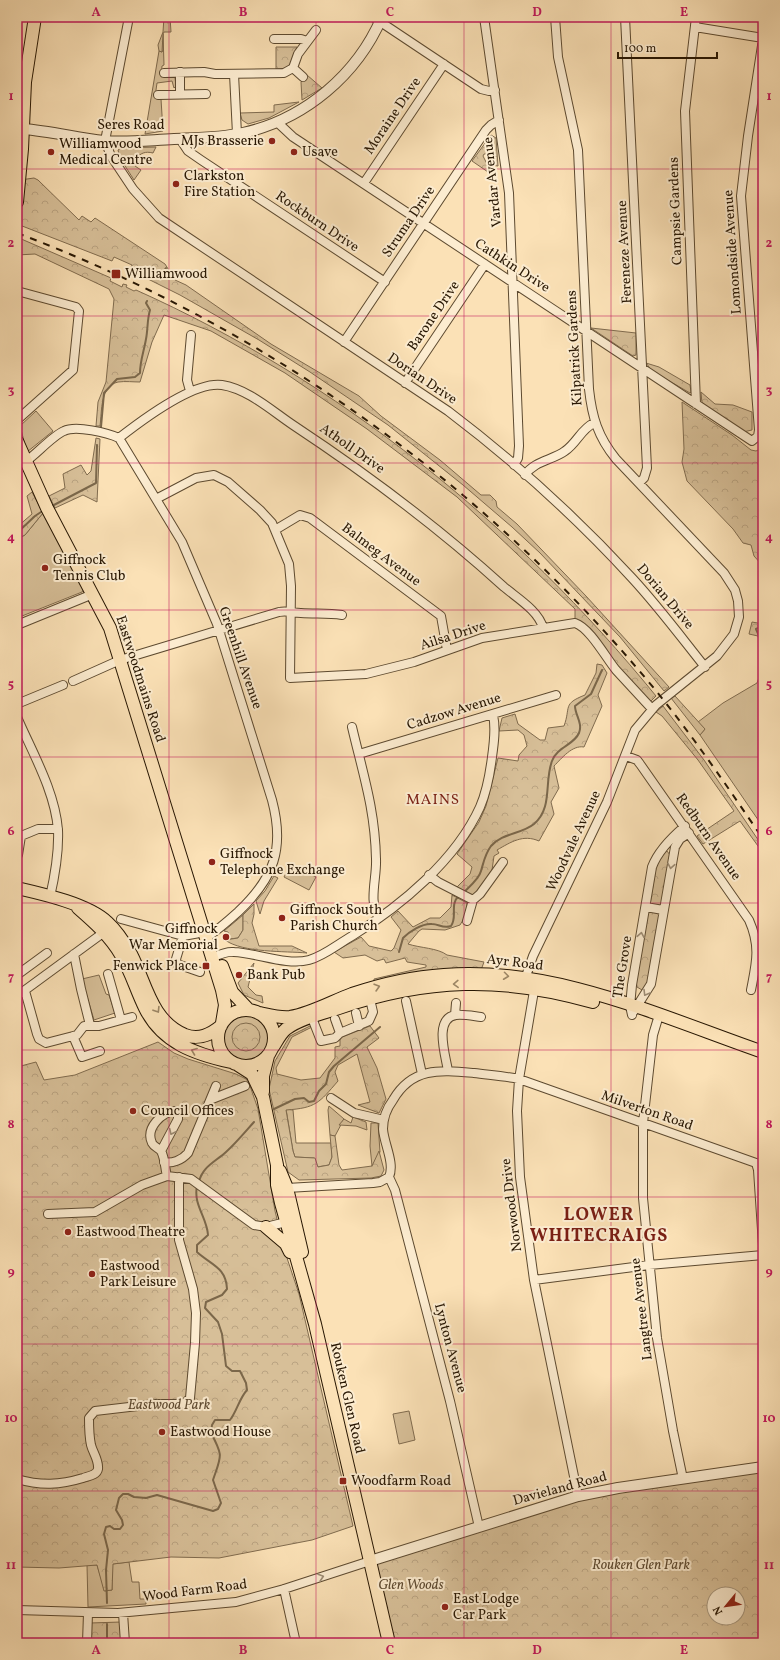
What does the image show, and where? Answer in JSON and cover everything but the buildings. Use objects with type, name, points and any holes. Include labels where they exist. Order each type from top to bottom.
[{"type":"main road","points":[[17,202],[20,128],[25,82],[35,17]]},
{"type":"main road","name":"Eastwoodmains Road","points":[[17,441],[25,462],[47,508],[110,628],[214,957],[224,999],[225,1012],[222,1024]]},
{"type":"main road","points":[[17,888],[95,912],[112,926],[131,955],[155,1009],[169,1026],[188,1036],[200,1037],[209,1035],[234,1012],[254,1011],[272,1025],[274,1035],[270,1051],[255,1065],[234,1063],[211,1057],[181,1046],[161,1032],[147,1012],[122,956],[112,926]]},
{"type":"main road","name":"Eastwoodmains Road","points":[[214,957],[232,992],[254,1011]]},
{"type":"main road","name":"Ayr Road","points":[[254,1011],[276,1017],[290,1017],[357,993],[411,979],[445,975],[484,973],[530,984],[588,992],[716,1040],[763,1060]]},
{"type":"main road","name":"Ayr Road","points":[[270,1051],[286,1029],[312,1018],[370,998],[444,984],[530,984]]},
{"type":"main road","points":[[222,1024],[218,1038],[219,1046],[223,1054],[234,1063]]},
{"type":"main road","name":"Ayr Road","points":[[716,1040],[763,1052]]},
{"type":"main road","name":"Rouken Glen Road","points":[[262,1097],[263,1076],[270,1051]]},
{"type":"main road","name":"Rouken Glen Road","points":[[234,1063],[252,1074],[262,1097],[277,1165],[287,1188],[290,1221],[303,1281],[309,1299],[389,1643]]},
{"type":"main road","name":"Rouken Glen Road","points":[[277,1165],[277,1185],[307,1271],[309,1299]]},
{"type":"main road","points":[[266,1227],[286,1244],[303,1281]]},
{"type":"street","points":[[105,141],[129,17]]},
{"type":"street","name":"Vardar Avenue","points":[[484,17],[509,193],[519,446],[518,458],[514,465]]},
{"type":"street","name":"Kilpatrick Gardens","points":[[555,17],[557,50],[578,150],[589,389],[594,423],[608,449],[724,573],[735,590],[739,609],[737,627],[725,649],[705,667],[652,709]]},
{"type":"street","name":"Fereneze Avenue","points":[[626,17],[647,468],[644,478],[639,483]]},
{"type":"street","name":"Campsie Gardens","points":[[696,17],[685,111],[696,404]]},
{"type":"street","name":"Seres Road","points":[[20,128],[105,141],[180,139],[237,134],[277,122],[312,103],[340,80],[366,48],[379,19]]},
{"type":"street","points":[[379,19],[480,89],[489,91],[495,90]]},
{"type":"street","points":[[695,27],[763,38]]},
{"type":"street","points":[[164,73],[204,72],[215,74],[234,74],[284,72],[293,68],[298,54],[316,30]]},
{"type":"street","name":"Lomondside Avenue","points":[[756,440],[759,430],[741,196],[748,136],[763,38]]},
{"type":"street","points":[[274,39],[302,39],[307,41]]},
{"type":"street","name":"Moraine Drive","points":[[364,183],[444,64]]},
{"type":"street","points":[[293,68],[303,76]]},
{"type":"street","points":[[180,72],[180,94]]},
{"type":"street","points":[[234,74],[237,134]]},
{"type":"street","points":[[158,95],[206,94]]},
{"type":"street","name":"Struma Drive","points":[[344,342],[486,130],[499,120]]},
{"type":"street","name":"Cathkin Drive","points":[[277,122],[293,137],[424,222],[749,440],[756,440]]},
{"type":"street","name":"Rockburn Drive","points":[[180,139],[188,150],[197,157],[385,282]]},
{"type":"street","name":"Dorian Drive","points":[[105,141],[111,156],[133,189],[159,218],[448,411],[525,474],[580,525],[628,574],[705,667]]},
{"type":"street","name":"Barone Drive","points":[[404,383],[485,264]]},
{"type":"street","points":[[17,291],[76,307],[79,311],[73,370],[17,420]]},
{"type":"street","points":[[190,392],[187,380],[191,335]]},
{"type":"street","name":"Atholl Drive","points":[[119,438],[190,392],[209,385],[223,385],[237,390],[266,407],[336,453],[410,507],[443,533],[538,617],[543,628]]},
{"type":"street","points":[[525,474],[531,467],[552,459],[565,451],[584,430],[594,423]]},
{"type":"street","points":[[25,462],[64,431],[75,429],[109,433],[119,438]]},
{"type":"street","name":"Greenhill Avenue","points":[[119,438],[182,542],[219,630],[272,800],[277,822],[278,840],[272,868],[258,893],[230,920],[206,935]]},
{"type":"street","name":"Ailsa Drive","points":[[156,499],[196,478],[214,475],[228,482],[260,510],[272,523],[289,564],[291,612],[288,674],[292,678],[366,674],[414,662],[482,638],[568,624],[581,625],[616,670],[652,709]]},
{"type":"street","name":"Balmeg Avenue","points":[[275,530],[300,516],[310,518],[441,616],[447,650]]},
{"type":"street","points":[[17,625],[93,594]]},
{"type":"street","points":[[73,681],[120,660],[286,610],[291,612],[324,612],[342,615]]},
{"type":"street","points":[[17,704],[63,685]]},
{"type":"street","name":"Cadzow Avenue","points":[[360,754],[556,695]]},
{"type":"street","name":"Woodvale Avenue","points":[[530,984],[533,956],[607,802],[635,730],[652,709]]},
{"type":"street","points":[[214,957],[234,951],[271,959],[308,960],[325,952],[379,918],[429,875],[457,844],[476,813],[484,796],[493,749],[494,720],[492,714]]},
{"type":"street","points":[[17,717],[45,783],[54,810],[58,829],[58,859],[50,897]]},
{"type":"street","points":[[352,727],[370,798],[375,831],[377,876],[373,907],[379,918]]},
{"type":"street","name":"Redburn Avenue","points":[[626,756],[637,760],[640,764],[737,901],[753,929],[758,959],[751,990]]},
{"type":"street","points":[[18,855],[21,836],[38,829],[58,829]]},
{"type":"street","name":"The Grove","points":[[633,1009],[652,867],[656,857],[687,830]]},
{"type":"street","name":"The Grove","points":[[633,1009],[651,984],[675,847],[687,830]]},
{"type":"street","points":[[467,921],[473,900],[480,894],[503,862]]},
{"type":"street","points":[[429,875],[438,882],[473,900]]},
{"type":"street","points":[[646,907],[663,910]]},
{"type":"street","points":[[17,996],[112,926],[183,936],[206,935]]},
{"type":"street","points":[[183,936],[176,959],[177,964],[200,972]]},
{"type":"street","points":[[17,974],[47,953]]},
{"type":"street","points":[[74,954],[80,989],[90,1026]]},
{"type":"street","points":[[108,974],[121,1020]]},
{"type":"street","name":"Norwood Drive","points":[[530,984],[517,1111],[520,1178],[534,1280],[578,1496]]},
{"type":"street","points":[[24,991],[39,1039],[49,1043],[77,1035],[84,1026],[99,1026],[132,1017]]},
{"type":"street","points":[[312,1018],[321,1041],[335,1038],[340,1033],[369,1021],[373,1012],[370,998],[357,993]]},
{"type":"street","points":[[406,1001],[422,1074]]},
{"type":"street","points":[[456,1003],[456,1015]]},
{"type":"street","points":[[356,1013],[359,1026]]},
{"type":"street","points":[[448,1071],[442,1037],[443,1027],[450,1017],[456,1015],[481,1017]]},
{"type":"street","points":[[335,1019],[340,1033]]},
{"type":"street","name":"Langtree Avenue","points":[[657,1019],[643,1123],[643,1198],[657,1338],[683,1479]]},
{"type":"street","points":[[73,1036],[82,1058],[100,1051]]},
{"type":"street","points":[[410,1061],[419,1059]]},
{"type":"street","name":"Milverton Road","points":[[389,1177],[391,1169],[384,1133],[384,1120],[397,1092],[412,1079],[422,1074],[448,1071],[519,1080],[756,1163],[758,1166],[763,1245]]},
{"type":"street","points":[[164,1162],[169,1163],[181,1159],[188,1154],[212,1099],[216,1086]]},
{"type":"street","points":[[212,1099],[245,1086]]},
{"type":"street","points":[[331,1098],[354,1113],[384,1120]]},
{"type":"street","points":[[161,1151],[178,1119],[178,1115],[175,1111],[162,1115],[150,1137],[152,1143],[161,1151],[167,1176]]},
{"type":"street","points":[[48,1214],[95,1212],[142,1185],[167,1176],[197,1183],[254,1225],[266,1227],[290,1221]]},
{"type":"street","points":[[287,1188],[380,1182],[389,1177]]},
{"type":"street","name":"Lynton Avenue","points":[[389,1177],[395,1190],[450,1401],[479,1527]]},
{"type":"street","points":[[17,1479],[37,1484],[52,1484],[68,1483],[94,1475],[98,1471],[98,1464],[90,1444],[89,1418],[92,1412],[138,1405],[162,1403],[179,1404],[185,1403],[190,1398],[196,1343],[196,1313],[193,1289],[179,1240],[179,1178]]},
{"type":"street","points":[[534,1280],[649,1265],[763,1255]]},
{"type":"street","name":"Davieland Road","points":[[370,1561],[578,1496],[618,1488],[763,1467]]},
{"type":"street","name":"Wood Farm Road","points":[[17,1610],[123,1613],[236,1602],[284,1589],[370,1561]]},
{"type":"street","points":[[284,1589],[296,1643]]},
{"type":"street","points":[[87,1643],[88,1613]]},
{"type":"street","points":[[123,1613],[126,1643]]},
{"type":"green space","points":[[164,17],[170,17],[171,32],[164,32],[163,34],[162,52],[159,51],[158,45],[163,32]]},
{"type":"green space","points":[[163,34],[164,65],[162,66],[161,77],[173,76],[175,78],[176,86],[174,88],[172,81],[157,83],[155,97],[161,99],[163,131],[145,134],[159,51],[162,52],[163,50]]},
{"type":"green space","points":[[276,47],[297,47],[289,68],[276,69]]},
{"type":"green space","points":[[307,75],[322,88],[302,100],[301,82]]},
{"type":"green space","points":[[299,102],[269,118],[248,124],[242,120],[240,113],[274,112],[274,105]]},
{"type":"green space","points":[[491,135],[496,138],[498,166],[491,165],[487,154],[484,154],[483,156],[489,168],[488,172],[472,161]]},
{"type":"green space","points":[[156,147],[153,153],[143,153],[135,159],[135,166],[141,170],[134,180],[120,158],[118,150],[121,148]]},
{"type":"green space","points":[[17,160],[20,180],[34,178],[38,180],[79,220],[82,216],[91,222],[95,218],[165,264],[175,280],[186,285],[271,344],[359,396],[381,416],[440,460],[481,495],[490,495],[496,501],[497,507],[517,524],[586,596],[669,687],[664,691],[620,637],[540,553],[463,485],[388,425],[310,372],[259,340],[180,295],[130,270],[132,265],[114,257],[112,261],[17,224]]},
{"type":"green space","points":[[19,238],[111,278],[110,281],[122,287],[123,284],[127,285],[126,287],[134,291],[136,290],[211,327],[283,368],[353,413],[420,463],[483,516],[544,573],[602,633],[656,696],[651,701],[648,700],[575,621],[575,609],[457,497],[367,429],[285,373],[211,331],[164,315],[152,342],[140,382],[118,382],[112,384],[108,388],[103,400],[100,426],[96,426],[98,402],[106,382],[114,299],[109,289],[35,254],[17,255]]},
{"type":"green space","points":[[591,328],[636,333],[636,355],[633,356]]},
{"type":"green space","points":[[646,363],[659,367],[690,385],[691,392],[690,393],[652,371]]},
{"type":"green space","points":[[701,392],[715,404],[733,405],[752,412],[752,430],[743,432],[702,404]]},
{"type":"green space","points":[[682,402],[732,435],[751,450],[756,451],[763,448],[763,566],[754,556],[751,545],[743,543],[733,529],[687,481],[682,462],[684,449]]},
{"type":"green space","points":[[36,411],[53,431],[27,452],[20,426]]},
{"type":"green space","points":[[96,438],[100,439],[97,502],[83,495],[55,508],[49,496],[65,488],[63,474],[81,465],[87,475],[91,471]]},
{"type":"green space","points":[[32,492],[43,513],[25,535],[17,539],[17,527],[32,514],[27,496]]},
{"type":"green space","name":"Giffnock Tennis Club","points":[[43,513],[84,589],[82,592],[17,618],[17,539],[25,535]]},
{"type":"green space","points":[[752,622],[763,624],[763,656],[758,636],[749,634]]},
{"type":"green space","points":[[597,664],[602,665],[607,673],[598,695],[602,706],[584,747],[571,750],[554,766],[559,788],[551,802],[554,814],[539,841],[528,838],[517,840],[497,850],[499,853],[494,856],[492,870],[473,898],[456,888],[470,874],[472,867],[457,854],[479,822],[486,806],[498,758],[518,761],[519,755],[527,746],[524,735],[518,730],[499,731],[502,718],[515,714],[518,724],[540,740],[545,740],[548,728],[564,726],[568,707],[573,701],[585,695],[596,673]]},
{"type":"green space","points":[[763,667],[763,827],[700,735],[705,729],[698,722],[723,703],[757,683]]},
{"type":"green space","points":[[675,696],[705,729],[700,735],[671,698]]},
{"type":"green space","points":[[663,706],[704,760],[763,847],[763,853],[740,821],[703,844],[697,836],[734,811],[698,760],[662,716],[656,712]]},
{"type":"green space","points":[[667,851],[670,855],[662,906],[650,904],[657,862],[664,852]]},
{"type":"green space","points":[[291,864],[316,877],[309,890],[284,877]]},
{"type":"green space","points":[[274,876],[278,878],[264,901],[260,914],[256,901],[265,891]]},
{"type":"green space","points":[[452,895],[467,903],[466,915],[460,925],[445,930],[422,929],[408,944],[434,949],[447,955],[484,962],[481,970],[416,972],[374,982],[374,979],[426,967],[426,965],[407,962],[405,958],[386,963],[384,959],[377,961],[365,955],[343,958],[334,952],[361,937],[369,946],[391,951],[394,948],[401,930],[391,917],[398,911],[413,927],[430,918],[440,918],[451,907]]},
{"type":"green space","points":[[254,904],[252,923],[259,946],[292,946],[307,953],[253,949],[242,947],[225,940],[238,938],[243,930],[243,915]]},
{"type":"green space","points":[[647,911],[660,913],[647,988],[642,990],[637,987],[635,982]]},
{"type":"green space","points":[[243,915],[243,930],[238,938],[229,939],[228,932],[224,931]]},
{"type":"green space","points":[[254,963],[248,987],[256,995],[262,996],[263,1003],[244,995],[238,983]]},
{"type":"green space","points":[[99,975],[106,994],[109,995],[115,1013],[94,1020],[82,979]]},
{"type":"green space","points":[[242,1014],[252,1014],[264,1021],[271,1033],[271,1043],[264,1055],[252,1062],[242,1062],[234,1058],[227,1051],[223,1043],[223,1033],[227,1025],[234,1018]]},
{"type":"green space","points":[[246,1023],[256,1027],[260,1037],[256,1047],[246,1051],[236,1047],[232,1037],[236,1027]]},
{"type":"green space","points":[[310,1026],[312,1027],[292,1037],[276,1068],[277,1074],[301,1080],[320,1078],[335,1058],[335,1047],[340,1046],[340,1038],[370,1026],[379,1038],[367,1047],[377,1068],[386,1099],[379,1113],[358,1105],[370,1102],[357,1054],[338,1065],[335,1072],[338,1081],[326,1095],[311,1106],[286,1110],[295,1157],[315,1158],[318,1167],[329,1165],[332,1157],[330,1135],[335,1136],[339,1165],[342,1170],[372,1166],[379,1151],[384,1170],[381,1176],[371,1178],[299,1180],[288,1172],[269,1089],[275,1061],[290,1036]]},
{"type":"green space","name":"Eastwood Park","points":[[158,1042],[174,1053],[236,1074],[246,1079],[249,1083],[258,1109],[275,1211],[286,1255],[299,1294],[353,1526],[312,1540],[219,1558],[171,1557],[113,1564],[112,1590],[104,1591],[97,1565],[59,1568],[17,1567],[17,1067],[36,1062],[44,1080],[75,1075]]},
{"type":"green space","points":[[329,1106],[344,1119],[335,1136],[330,1135]]},
{"type":"green space","points":[[286,1109],[293,1110],[296,1143],[331,1143],[332,1157],[329,1165],[317,1167],[314,1158],[295,1157]]},
{"type":"green space","points":[[353,1117],[366,1122],[367,1130],[356,1126],[339,1125],[344,1119],[351,1123]]},
{"type":"green space","points":[[371,1123],[378,1123],[380,1152],[372,1166],[370,1146]]},
{"type":"green space","points":[[409,1411],[415,1440],[399,1444],[393,1414]]},
{"type":"green space","name":"Rouken Glen Park","points":[[763,1467],[763,1643],[389,1643],[370,1561],[578,1496]]},
{"type":"green space","points":[[129,1562],[132,1582],[139,1582],[140,1599],[146,1599],[146,1604],[88,1607],[87,1565],[97,1565],[105,1591],[112,1590],[112,1564]]},
{"type":"green space","points":[[121,1622],[123,1643],[91,1643],[90,1623]]},
{"type":"waterway","points":[[160,276],[166,268]]},
{"type":"waterway","points":[[101,427],[104,393],[117,379],[135,377],[140,373],[150,310],[146,303],[147,301]]},
{"type":"waterway","points":[[52,506],[96,483],[97,445]]},
{"type":"waterway","points":[[17,533],[35,516],[44,510]]},
{"type":"waterway","points":[[763,626],[756,629],[763,645]]},
{"type":"waterway","points":[[464,892],[478,877],[491,846],[501,838],[524,830],[540,818],[546,803],[548,777],[554,756],[577,737],[580,726],[575,706],[591,694],[602,670]]},
{"type":"waterway","points":[[399,952],[403,938],[416,928],[428,924],[446,927],[451,926],[454,919],[456,899],[459,896]]},
{"type":"waterway","points":[[274,1109],[295,1099],[304,1098],[309,1102],[314,1101],[319,1091],[326,1084],[329,1072],[334,1066],[380,1027]]},
{"type":"waterway","points":[[199,1182],[203,1172],[230,1149],[254,1122]]},
{"type":"waterway","points":[[107,1603],[106,1570],[108,1550],[104,1534],[106,1527],[110,1526],[114,1529],[120,1529],[123,1525],[122,1520],[116,1510],[119,1498],[123,1494],[146,1498],[157,1495],[213,1511],[218,1509],[221,1503],[213,1480],[220,1456],[218,1447],[211,1433],[212,1425],[215,1420],[230,1420],[247,1390],[246,1383],[240,1371],[232,1371],[226,1366],[222,1334],[218,1322],[205,1308],[206,1302],[222,1295],[227,1289],[226,1282],[221,1271],[197,1252],[197,1245],[208,1235],[205,1222],[198,1205],[196,1193],[197,1186]]},
{"type":"waterway","points":[[107,1624],[107,1643]]},
{"type":"railway","points":[[17,233],[109,271],[198,315],[284,365],[367,420],[446,481],[521,547],[591,617],[657,692],[685,728],[712,764],[763,839]]},
{"type":"place","name":"MJs Brasserie","points":[[272,141]]},
{"type":"place","name":"Williamwood Medical Centre","points":[[51,152]]},
{"type":"place","name":"Usave","points":[[294,152]]},
{"type":"place","name":"Clarkston Fire Station","points":[[176,184]]},
{"type":"place","name":"Williamwood","points":[[116,274]]},
{"type":"place","name":"Giffnock Tennis Club","points":[[45,568]]},
{"type":"place","name":"Giffnock Telephone Exchange","points":[[212,862]]},
{"type":"place","name":"Giffnock South Parish Church","points":[[282,918]]},
{"type":"place","name":"Giffnock War Memorial","points":[[226,937]]},
{"type":"place","name":"Fenwick Place","points":[[206,966]]},
{"type":"place","name":"Bank Pub","points":[[239,975]]},
{"type":"place","name":"Council Offices","points":[[133,1111]]},
{"type":"place","name":"Eastwood Theatre","points":[[68,1232]]},
{"type":"place","name":"Eastwood Park Leisure","points":[[92,1274]]},
{"type":"place","name":"Eastwood House","points":[[162,1432]]},
{"type":"place","name":"Woodfarm Road","points":[[343,1481]]},
{"type":"place","name":"East Lodge Car Park","points":[[445,1607]]},
{"type":"district","name":"MAINS","points":[[433,800]]},
{"type":"district","name":"LOWER WHITECRAIGS","points":[[599,1225]]},
{"type":"park label","name":"Glen Woods","points":[[411,1585]]}]
